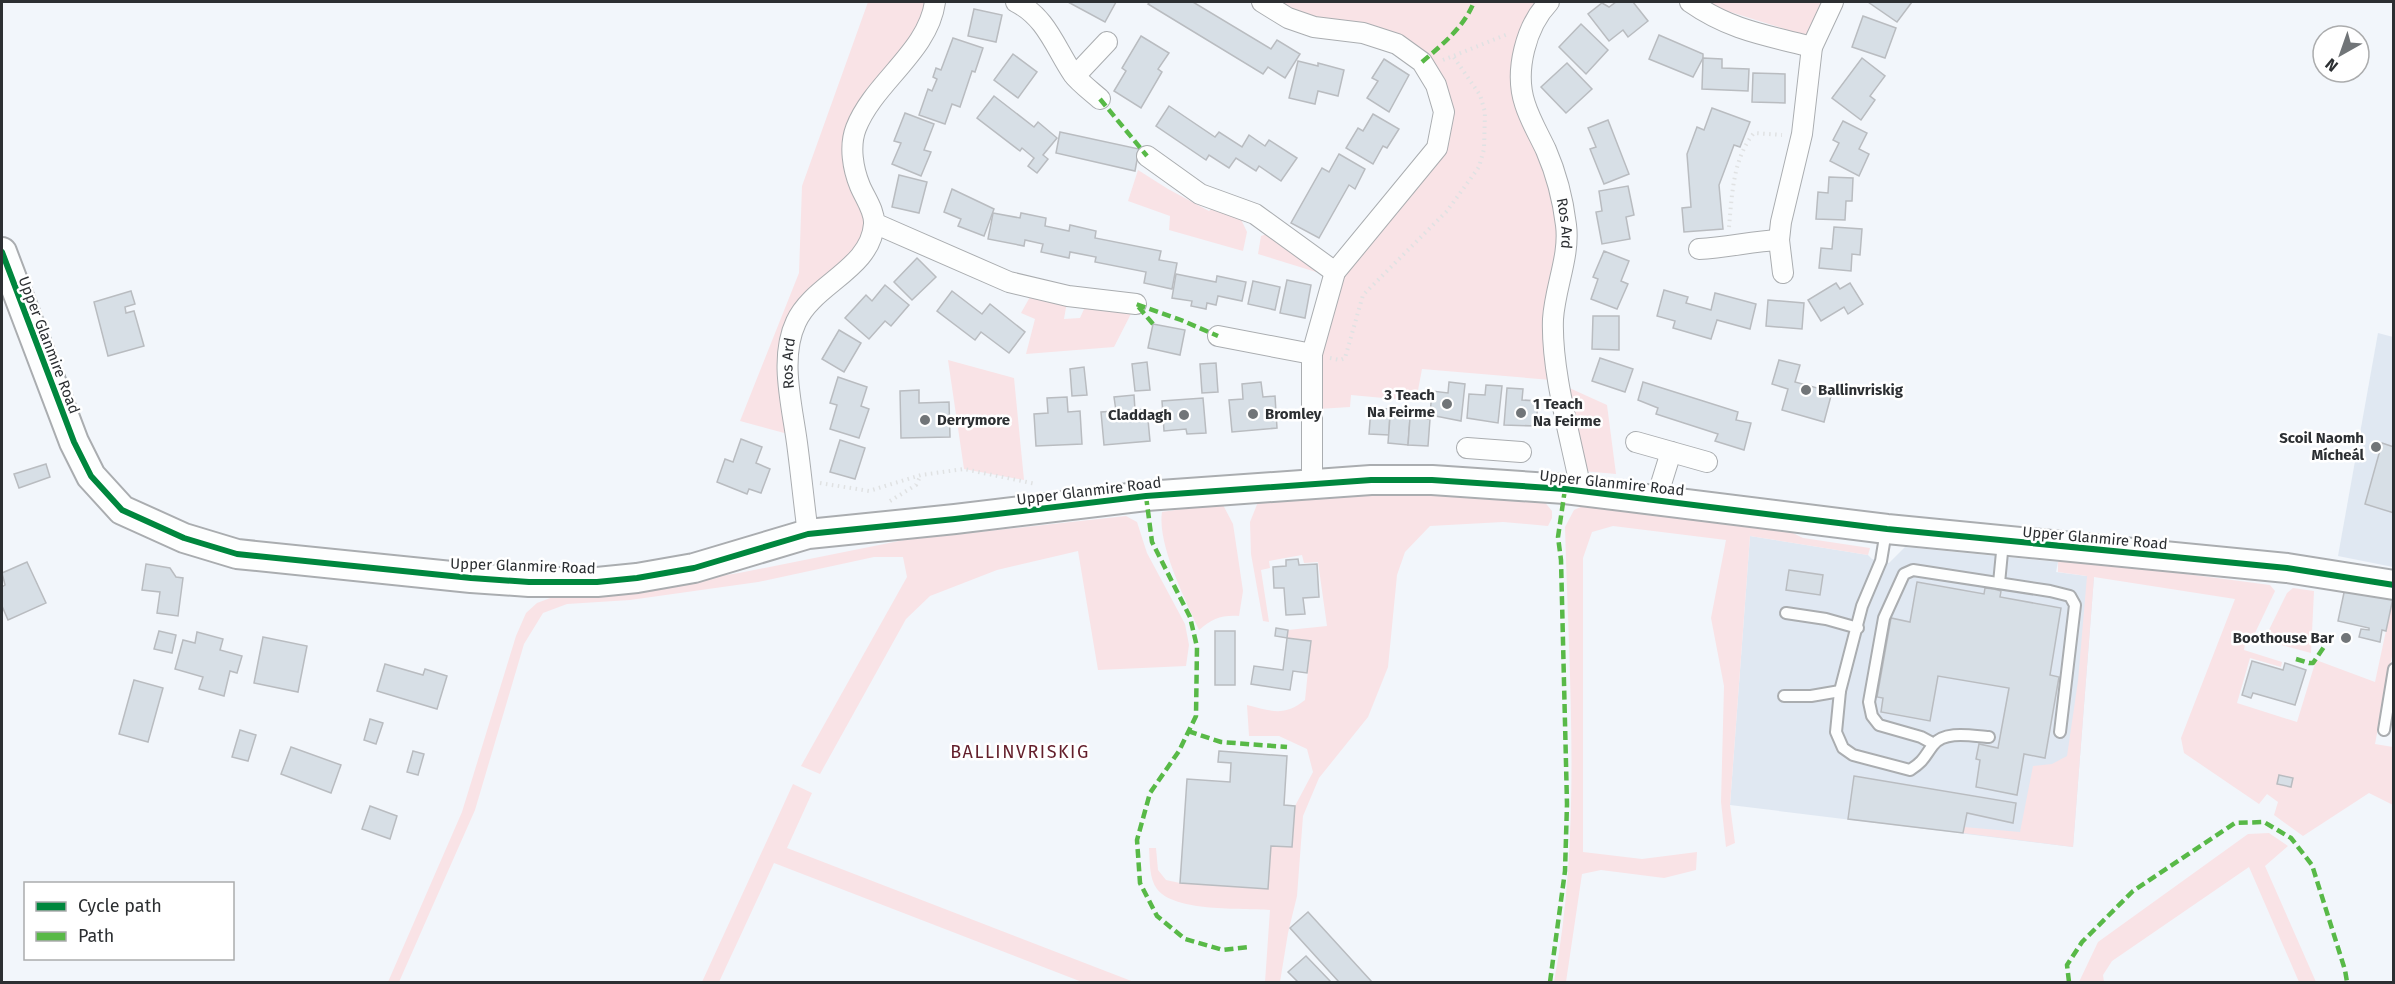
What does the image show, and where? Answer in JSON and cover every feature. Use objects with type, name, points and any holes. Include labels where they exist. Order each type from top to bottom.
[{"type":"main road","name":"Upper Glanmire Road","points":[[2,252],[74,442],[91,476],[122,510],[184,538],[237,554],[318,564],[529,582],[597,582],[694,568],[808,534],[1146,496],[1312,484],[1432,480],[1581,490],[1887,529],[2287,568],[2394,585]]},
{"type":"street","points":[[935,2],[933,14],[917,44],[870,104],[855,129],[852,156],[874,223],[1009,282],[1068,296],[1136,304]]},
{"type":"street","points":[[1016,2],[1029,8],[1048,29],[1075,76],[1100,99]]},
{"type":"street","points":[[1262,2],[1288,18],[1314,27],[1363,33],[1397,44],[1426,67],[1436,85],[1444,112],[1437,148],[1335,272],[1312,354],[1312,484]]},
{"type":"street","name":"Ros Ard","points":[[1549,2],[1526,41],[1521,75],[1524,103],[1555,173],[1566,225],[1566,249],[1557,288],[1553,321],[1556,365],[1581,490]]},
{"type":"street","points":[[1690,2],[1735,28],[1812,47]]},
{"type":"street","points":[[1783,273],[1779,240],[1780,222],[1802,134],[1812,47],[1833,2]]},
{"type":"street","points":[[1075,76],[1107,42]]},
{"type":"street","points":[[1147,156],[1200,194],[1255,214],[1335,272]]},
{"type":"street","name":"Ros Ard","points":[[808,534],[789,381],[788,351],[796,322],[811,298],[856,261],[870,241],[874,223]]},
{"type":"street","points":[[1699,249],[1726,248],[1761,240],[1779,240]]},
{"type":"street","points":[[1218,336],[1312,354]]},
{"type":"street","points":[[1636,442],[1707,462]]},
{"type":"street","points":[[1467,448],[1521,452]]},
{"type":"street","points":[[1487,483],[1492,450]]},
{"type":"street","points":[[1656,500],[1671,452]]},
{"type":"lane","points":[[1887,529],[1881,561],[1862,606],[1840,691],[1836,732],[1843,748],[1853,755],[1910,770],[1923,762],[1934,744],[1945,737],[1989,737]]},
{"type":"lane","points":[[1999,583],[2003,541]]},
{"type":"lane","points":[[1934,744],[1921,737],[1879,725],[1872,716],[1869,702],[1884,618],[1904,574],[1914,570],[2070,596],[2075,606],[2060,732]]},
{"type":"lane","points":[[1786,613],[1826,619],[1858,628]]},
{"type":"lane","points":[[2384,730],[2394,669]]},
{"type":"lane","points":[[1784,696],[1811,696],[1840,691]]},
{"type":"path","points":[[1426,67],[1518,30],[1529,34]]},
{"type":"path","points":[[1312,354],[1340,360],[1344,358],[1363,294],[1447,211],[1479,167],[1484,149],[1485,112],[1480,95],[1454,56]]},
{"type":"path","points":[[1726,248],[1734,179],[1745,143],[1754,133],[1802,134]]},
{"type":"path","points":[[802,483],[832,484],[869,491],[921,475],[964,469],[1024,480],[1044,487]]},
{"type":"shaded area","points":[[868,2],[934,2],[857,126],[867,222],[852,257],[811,287],[790,319],[788,434],[740,421],[799,273],[802,186]]},
{"type":"shaded area","points":[[1262,2],[1539,2],[1513,64],[1548,167],[1558,215],[1551,380],[1422,369],[1416,401],[1351,395],[1350,407],[1318,409],[1321,350],[1345,272],[1446,143],[1429,62]]},
{"type":"shaded area","points":[[1705,2],[1822,2],[1807,36],[1711,6]]},
{"type":"shaded area","points":[[1138,170],[1209,211],[1215,205],[1238,213],[1247,232],[1243,251],[1169,230],[1170,216],[1128,201]]},
{"type":"shaded area","points":[[1272,232],[1318,266],[1316,272],[1258,254],[1261,236]]},
{"type":"shaded area","points":[[1035,288],[1068,296],[1064,319],[1080,318],[1089,298],[1136,304],[1114,347],[1026,354],[1035,319],[1021,313]]},
{"type":"shaded area","name":"Scoil Naomh Mícheál","points":[[2378,333],[2393,337],[2393,567],[2338,556]]},
{"type":"shaded area","points":[[948,360],[1014,378],[1024,480],[964,469]]},
{"type":"shaded area","points":[[1565,386],[1607,405],[1616,474],[1583,471]]},
{"type":"shaded area","points":[[1449,492],[1543,500],[1552,511],[1552,518],[1548,526],[1503,522],[1430,526],[1405,552],[1397,575],[1388,667],[1368,717],[1319,778],[1303,816],[1297,896],[1280,982],[1265,982],[1270,910],[1193,905],[1178,902],[1166,896],[1157,889],[1153,880],[1149,848],[1156,848],[1158,870],[1166,880],[1180,883],[1271,846],[1292,847],[1295,806],[1313,772],[1307,749],[1279,736],[1249,736],[1247,705],[1270,711],[1284,711],[1305,700],[1311,642],[1287,638],[1288,630],[1327,626],[1318,562],[1304,563],[1302,555],[1269,561],[1270,568],[1261,570],[1269,622],[1263,621],[1251,554],[1250,522],[1260,497]]},
{"type":"shaded area","points":[[1222,503],[1233,524],[1243,591],[1239,616],[1217,618],[1199,630],[1168,556],[1164,540],[1162,512]]},
{"type":"shaded area","points":[[1587,504],[1789,531],[1803,538],[1870,548],[1868,555],[1750,536],[1730,805],[1735,843],[1726,847],[1721,802],[1724,686],[1711,618],[1726,540],[1613,526],[1592,532],[1583,558],[1583,852],[1642,859],[1697,852],[1696,870],[1664,878],[1601,870],[1582,874],[1566,982],[1554,982],[1563,926],[1571,813],[1571,698],[1565,527],[1574,510]]},
{"type":"shaded area","points":[[1126,516],[1137,522],[1147,553],[1185,624],[1189,645],[1186,666],[1098,670],[1078,551],[997,570],[930,596],[906,619],[820,774],[801,766],[907,577],[903,557],[874,557],[758,582],[630,600],[567,604],[543,613],[524,644],[475,810],[399,982],[388,982],[462,812],[516,636],[526,613],[537,603],[561,594],[616,592],[739,573],[904,540]]},
{"type":"shaded area","points":[[1750,536],[1868,555],[1872,559],[1889,563],[1905,547],[2058,562],[2056,572],[2094,577],[2073,847],[1730,805]]},
{"type":"shaded area","points":[[2073,559],[2270,585],[2275,591],[2255,633],[2245,644],[2244,650],[2282,662],[2281,667],[2250,658],[2237,703],[2297,722],[2316,660],[2375,682],[2393,598],[2393,651],[2375,744],[2393,747],[2393,805],[2369,793],[2303,836],[2274,815],[2278,802],[2267,794],[2259,804],[2184,753],[2181,738],[2235,599],[2094,577],[2073,847],[1963,833],[1964,827],[2020,832],[2033,766],[2052,764],[2067,756],[2078,681],[2087,576],[2058,572],[2058,562]]},
{"type":"shaded area","points":[[2293,588],[2314,591],[2311,653],[2267,641],[2265,638],[2287,593]]},
{"type":"shaded area","points":[[793,784],[812,793],[787,848],[1134,982],[1082,982],[774,863],[719,982],[702,982]]},
{"type":"shaded area","points":[[2269,833],[2288,846],[2265,866],[2316,982],[2299,982],[2249,867],[2112,961],[2103,975],[2104,982],[2079,982],[2098,942],[2248,834]]},
{"type":"building","points":[[1068,2],[1116,2],[1105,22]]},
{"type":"building","points":[[1150,2],[1193,2],[1271,49],[1277,40],[1300,54],[1285,78],[1268,67],[1263,74],[1148,4]]},
{"type":"building","points":[[1616,2],[1633,2],[1648,21],[1628,37],[1623,30],[1609,41],[1588,14],[1602,3],[1609,7]]},
{"type":"building","points":[[1868,2],[1912,2],[1897,22]]},
{"type":"building","points":[[974,9],[1002,15],[996,42],[968,36]]},
{"type":"building","points":[[1863,16],[1896,28],[1885,58],[1852,47]]},
{"type":"building","points":[[1581,24],[1608,50],[1586,74],[1559,47]]},
{"type":"building","points":[[1659,35],[1703,54],[1693,77],[1649,59]]},
{"type":"building","points":[[1141,36],[1169,53],[1158,69],[1162,72],[1141,108],[1114,91],[1126,71],[1122,68]]},
{"type":"building","points":[[953,38],[983,48],[975,72],[972,71],[960,107],[952,104],[945,124],[919,115],[928,89],[932,91],[937,79],[933,77],[936,68],[941,70]]},
{"type":"building","points":[[1013,54],[1037,72],[1018,98],[994,80]]},
{"type":"building","points":[[1703,58],[1722,59],[1722,68],[1749,69],[1748,91],[1702,89]]},
{"type":"building","points":[[1862,58],[1885,76],[1870,96],[1875,100],[1861,120],[1832,98]]},
{"type":"building","points":[[1384,59],[1409,75],[1389,112],[1367,98],[1378,81],[1372,78]]},
{"type":"building","points":[[1298,61],[1318,66],[1318,63],[1344,70],[1338,96],[1318,91],[1315,104],[1289,98]]},
{"type":"building","points":[[1567,63],[1592,89],[1566,113],[1541,87]]},
{"type":"building","points":[[1753,73],[1785,74],[1785,103],[1752,102]]},
{"type":"building","points":[[994,96],[1034,127],[1038,122],[1057,138],[1043,155],[1048,159],[1037,173],[1028,166],[1034,158],[1022,148],[1020,151],[977,118]]},
{"type":"building","points":[[1169,106],[1215,137],[1219,132],[1242,147],[1249,135],[1265,146],[1269,140],[1297,158],[1281,181],[1259,166],[1256,171],[1236,158],[1229,168],[1209,155],[1206,160],[1156,126]]},
{"type":"building","points":[[1712,108],[1750,122],[1740,147],[1734,145],[1719,185],[1723,229],[1684,232],[1682,208],[1691,207],[1687,154],[1697,127],[1704,130]]},
{"type":"building","points":[[905,113],[934,124],[924,150],[931,152],[921,176],[892,164],[901,143],[894,141]]},
{"type":"building","points":[[1373,114],[1399,129],[1387,148],[1383,146],[1373,164],[1346,148],[1358,128],[1363,131]]},
{"type":"building","points":[[1608,120],[1629,174],[1604,184],[1590,149],[1596,147],[1588,128]]},
{"type":"building","points":[[1843,121],[1867,133],[1859,149],[1869,154],[1859,176],[1830,161],[1839,143],[1833,140]]},
{"type":"building","points":[[1060,132],[1139,149],[1135,171],[1056,153]]},
{"type":"building","points":[[1339,154],[1365,169],[1355,189],[1349,185],[1319,238],[1291,223],[1322,168],[1329,172]]},
{"type":"building","points":[[899,175],[927,182],[919,213],[892,207]]},
{"type":"building","points":[[1829,177],[1853,178],[1852,201],[1846,201],[1845,220],[1816,219],[1818,192],[1828,193]]},
{"type":"building","points":[[1628,186],[1634,215],[1626,217],[1630,239],[1602,244],[1596,212],[1602,211],[1599,191]]},
{"type":"building","points":[[952,189],[994,209],[984,236],[958,226],[961,219],[944,212]]},
{"type":"building","points":[[993,213],[1020,218],[1021,213],[1046,218],[1045,226],[1069,231],[1070,225],[1096,231],[1095,238],[1161,251],[1159,260],[1177,263],[1172,289],[1144,283],[1146,272],[1095,262],[1096,257],[1070,252],[1069,258],[1041,252],[1043,244],[1025,240],[1024,246],[988,239]]},
{"type":"building","points":[[1834,227],[1862,229],[1860,255],[1852,254],[1851,271],[1819,268],[1821,248],[1832,249]]},
{"type":"building","points":[[1604,251],[1629,261],[1621,281],[1628,284],[1617,309],[1591,299],[1598,279],[1593,277]]},
{"type":"building","points":[[917,258],[936,277],[912,300],[894,282]]},
{"type":"building","points":[[1176,274],[1216,282],[1217,276],[1246,282],[1242,301],[1218,296],[1216,305],[1207,303],[1206,309],[1191,306],[1192,301],[1172,298]]},
{"type":"building","points":[[1287,280],[1311,285],[1305,318],[1280,313]]},
{"type":"building","points":[[1253,281],[1280,287],[1275,310],[1248,304]]},
{"type":"building","points":[[1836,283],[1840,289],[1850,283],[1863,304],[1848,314],[1844,307],[1821,321],[1808,300]]},
{"type":"building","points":[[885,285],[909,305],[891,326],[885,321],[869,339],[845,318],[866,295],[872,301]]},
{"type":"building","points":[[1664,290],[1688,297],[1686,303],[1711,310],[1715,293],[1756,304],[1750,329],[1717,320],[1711,339],[1673,328],[1675,321],[1657,316]]},
{"type":"building","points":[[131,291],[135,304],[125,307],[126,313],[134,311],[144,346],[108,356],[94,302]]},
{"type":"building","points":[[952,291],[982,314],[990,304],[1025,332],[1009,353],[981,332],[975,340],[937,311]]},
{"type":"building","points":[[1768,300],[1804,303],[1802,329],[1766,326]]},
{"type":"building","points":[[1593,316],[1619,316],[1619,350],[1592,349]]},
{"type":"building","points":[[1153,324],[1185,330],[1180,355],[1148,348]]},
{"type":"building","points":[[839,330],[861,343],[844,372],[822,359]]},
{"type":"building","points":[[1600,358],[1633,369],[1625,392],[1592,381]]},
{"type":"building","name":"Ballinvriskig","points":[[1779,360],[1800,365],[1795,382],[1832,392],[1824,422],[1782,410],[1788,389],[1772,384]]},
{"type":"building","points":[[1147,362],[1150,390],[1135,391],[1132,364]]},
{"type":"building","points":[[1216,363],[1218,392],[1202,393],[1200,364]]},
{"type":"building","points":[[1084,367],[1087,395],[1072,396],[1070,369]]},
{"type":"building","points":[[838,377],[867,387],[861,406],[869,409],[859,438],[830,429],[837,405],[830,403]]},
{"type":"building","name":"Bromley","points":[[1261,382],[1263,397],[1275,396],[1277,428],[1232,432],[1229,400],[1243,399],[1242,384]]},
{"type":"building","name":"3 Teach Na Feirme","points":[[1449,382],[1465,384],[1461,421],[1430,415],[1432,391],[1448,393]]},
{"type":"building","points":[[1643,382],[1738,412],[1736,420],[1751,423],[1744,450],[1715,441],[1718,434],[1656,414],[1658,408],[1638,400]]},
{"type":"building","points":[[1486,385],[1502,386],[1498,423],[1467,418],[1469,394],[1485,395]]},
{"type":"building","name":"1 Teach Na Feirme","points":[[1507,388],[1523,389],[1522,400],[1538,401],[1536,426],[1504,425]]},
{"type":"building","name":"Derrymore","points":[[919,390],[919,403],[949,402],[950,437],[901,438],[900,391]]},
{"type":"building","points":[[1134,395],[1135,410],[1147,409],[1150,441],[1104,445],[1101,412],[1116,411],[1114,397]]},
{"type":"building","points":[[1067,397],[1068,412],[1080,411],[1082,444],[1036,446],[1034,414],[1048,413],[1047,398]]},
{"type":"building","name":"Claddagh","points":[[1203,398],[1206,433],[1187,434],[1186,429],[1164,431],[1162,401]]},
{"type":"building","points":[[1371,408],[1390,409],[1389,435],[1369,434]]},
{"type":"building","points":[[1390,417],[1410,418],[1408,445],[1388,443]]},
{"type":"building","points":[[1410,418],[1430,419],[1428,446],[1408,445]]},
{"type":"building","points":[[741,439],[762,447],[756,463],[770,469],[761,493],[749,489],[747,494],[717,482],[725,459],[733,462]]},
{"type":"building","points":[[840,440],[865,448],[855,479],[830,472]]},
{"type":"building","points":[[2382,443],[2394,447],[2394,513],[2365,504]]},
{"type":"building","points":[[46,464],[50,477],[19,488],[14,474]]},
{"type":"building","points":[[1298,559],[1299,565],[1317,564],[1319,597],[1303,598],[1305,614],[1286,615],[1284,588],[1274,588],[1273,567],[1286,566],[1286,560]]},
{"type":"building","points":[[27,562],[46,603],[8,620],[2,606],[2,587],[5,585],[2,573]]},
{"type":"building","points":[[146,564],[170,568],[176,577],[183,578],[178,616],[157,613],[160,592],[142,590]]},
{"type":"building","points":[[1789,570],[1823,575],[1820,595],[1786,590]]},
{"type":"building","points":[[1917,582],[1984,594],[1985,588],[1994,589],[2001,591],[2000,597],[2061,608],[2050,675],[2059,677],[2045,758],[2024,754],[2017,795],[1976,787],[1980,760],[1976,759],[1979,744],[1998,748],[2009,688],[1938,676],[1930,721],[1881,712],[1883,698],[1877,697],[1891,618],[1910,622]]},
{"type":"building","points":[[2345,588],[2393,598],[2386,631],[2382,630],[2380,642],[2359,637],[2361,629],[2369,630],[2369,628],[2338,621]]},
{"type":"building","points":[[1276,628],[1288,630],[1287,638],[1275,636]]},
{"type":"building","points":[[159,631],[176,635],[172,653],[154,649]]},
{"type":"building","points":[[1215,631],[1235,631],[1235,685],[1215,685]]},
{"type":"building","points":[[197,632],[223,639],[220,650],[242,656],[237,673],[230,671],[224,696],[199,689],[203,677],[175,669],[183,640],[195,643]]},
{"type":"building","points":[[263,637],[307,646],[298,692],[254,683]]},
{"type":"building","points":[[1287,638],[1311,641],[1307,673],[1293,671],[1290,690],[1251,684],[1254,666],[1283,670]]},
{"type":"building","points":[[2252,661],[2283,670],[2285,663],[2306,670],[2295,705],[2253,693],[2251,698],[2242,695]]},
{"type":"building","points":[[385,664],[423,675],[425,669],[447,676],[437,709],[377,691]]},
{"type":"building","points":[[134,680],[163,688],[148,742],[119,734]]},
{"type":"building","points":[[370,719],[383,723],[376,744],[364,740]]},
{"type":"building","points":[[240,730],[256,735],[248,761],[232,757]]},
{"type":"building","points":[[291,747],[341,765],[331,793],[281,774]]},
{"type":"building","points":[[413,751],[424,754],[418,775],[407,772]]},
{"type":"building","points":[[1219,751],[1287,756],[1284,805],[1295,806],[1292,847],[1271,846],[1268,889],[1180,883],[1187,779],[1230,782],[1231,763],[1218,762]]},
{"type":"building","points":[[2279,775],[2293,778],[2291,787],[2277,784]]},
{"type":"building","points":[[1854,776],[2016,803],[2013,823],[1967,813],[1963,833],[1848,819]]},
{"type":"building","points":[[370,806],[397,816],[390,839],[362,829]]},
{"type":"building","points":[[1308,912],[1372,982],[1339,982],[1290,928]]},
{"type":"building","points":[[1306,956],[1331,982],[1298,982],[1288,972]]},
{"type":"marked path","points":[[1422,62],[1459,27],[1474,2]]},
{"type":"marked path","points":[[1100,99],[1147,156]]},
{"type":"marked path","points":[[1153,324],[1136,304],[1218,336]]},
{"type":"marked path","points":[[1550,982],[1565,871],[1567,804],[1561,560],[1558,537],[1565,489]]},
{"type":"marked path","points":[[1146,496],[1152,542],[1190,617],[1197,647],[1196,716],[1179,751],[1150,793],[1137,840],[1140,883],[1157,916],[1185,939],[1223,950],[1250,947]]},
{"type":"marked path","points":[[2296,659],[2313,663],[2326,644]]},
{"type":"marked path","points":[[1188,731],[1221,742],[1287,747]]},
{"type":"marked path","points":[[2069,982],[2067,965],[2082,942],[2133,891],[2235,823],[2264,822],[2291,838],[2312,865],[2347,982]]},
{"type":"cycle path","points":[[2,252],[74,442],[91,476],[122,510],[184,538],[237,554],[471,578],[529,582],[597,582],[694,568],[808,534],[1146,496],[1371,480],[1432,480],[1565,489],[1887,529],[2287,568],[2394,585]]},
{"type":"place","name":"Ballinvriskig","points":[[1806,390]]},
{"type":"place","name":"3 Teach Na Feirme","points":[[1447,404]]},
{"type":"place","name":"1 Teach Na Feirme","points":[[1521,413]]},
{"type":"place","name":"Bromley","points":[[1253,414]]},
{"type":"place","name":"Claddagh","points":[[1184,415]]},
{"type":"place","name":"Derrymore","points":[[925,420]]},
{"type":"place","name":"Scoil Naomh Mícheál","points":[[2376,447]]},
{"type":"place","name":"Boothouse Bar","points":[[2346,638]]},
{"type":"district","name":"BALLINVRISKIG","points":[[1020,752]]}]
